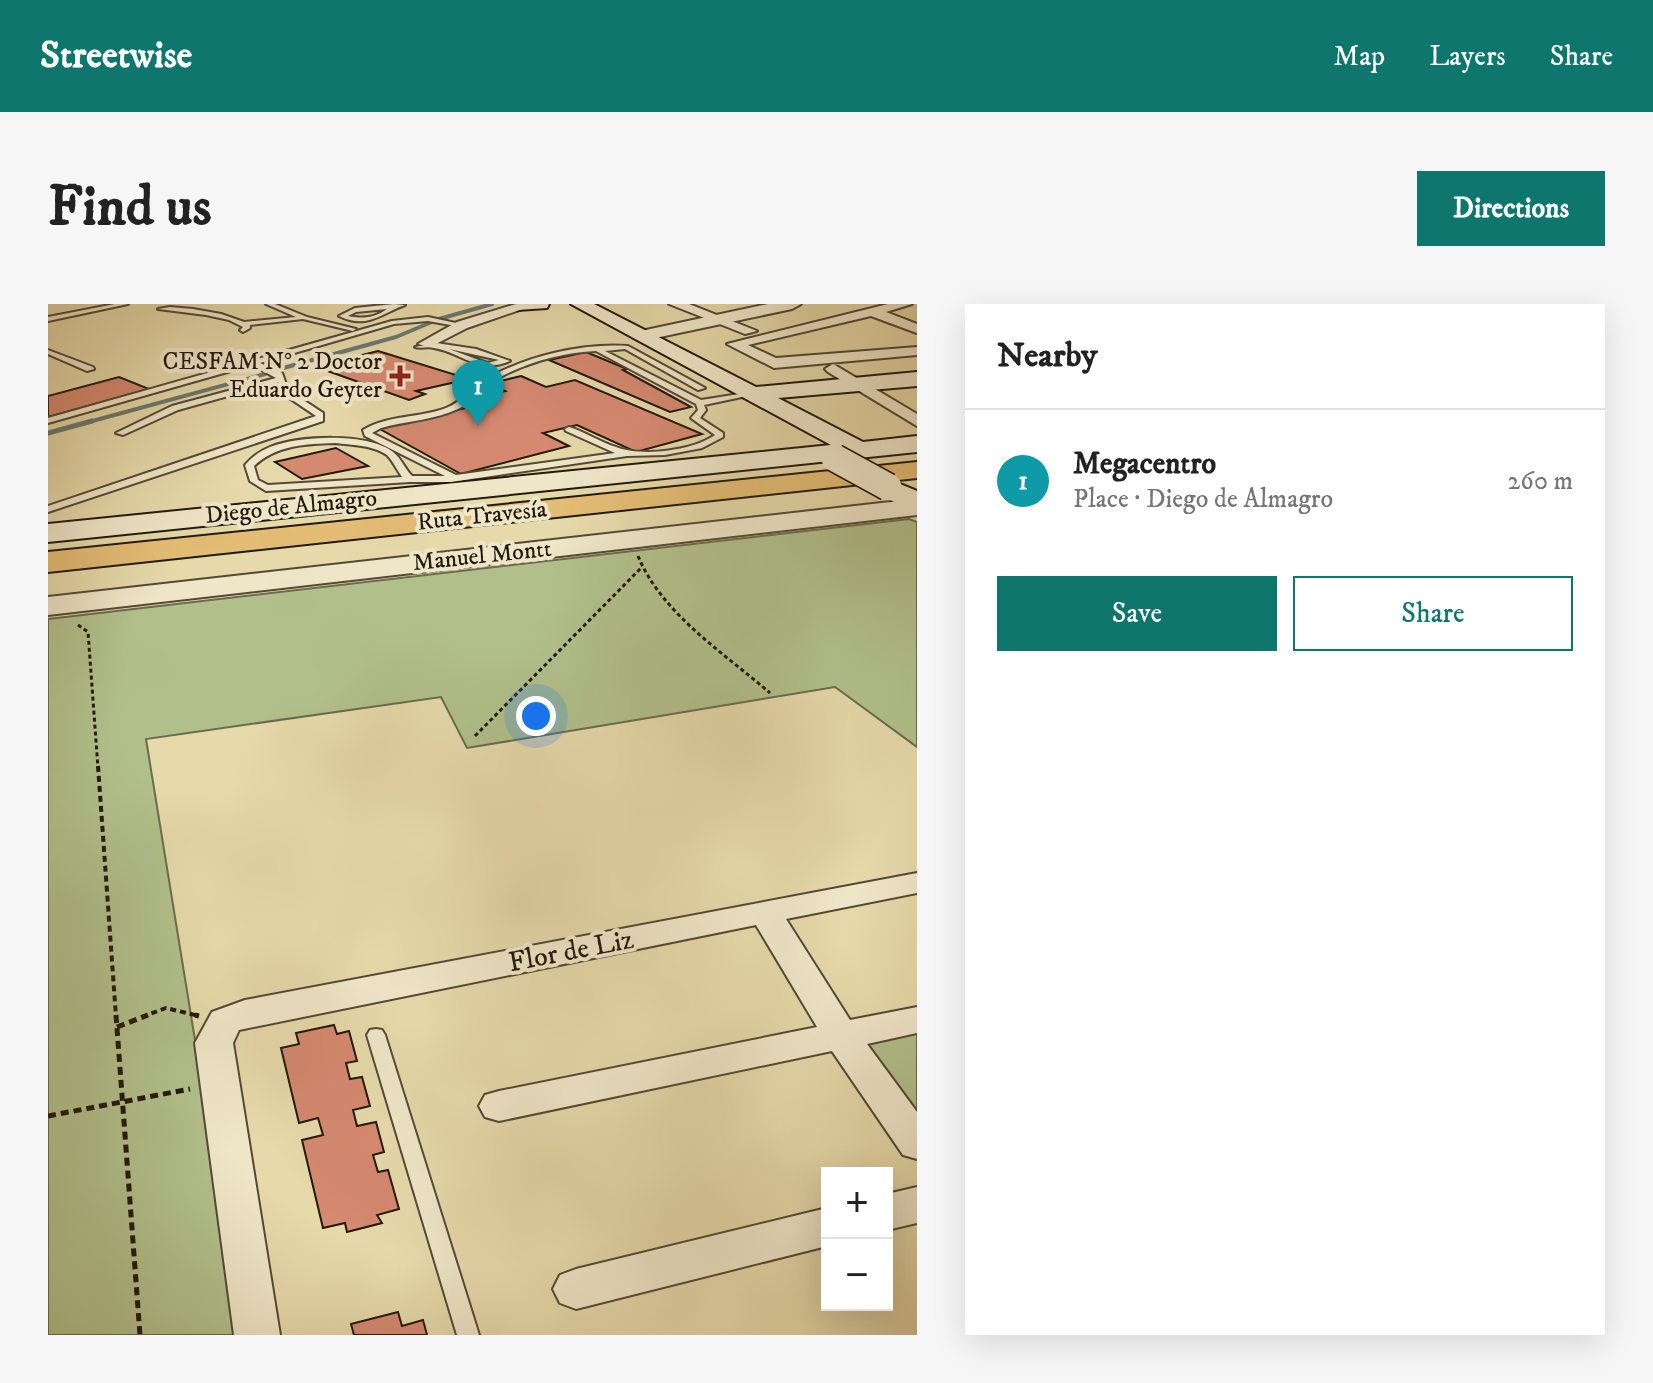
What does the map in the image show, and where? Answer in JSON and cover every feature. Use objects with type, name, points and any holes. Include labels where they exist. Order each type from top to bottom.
[{"type":"highway","name":"Ruta Travesía","points":[[48,562],[141,547],[917,460]]},
{"type":"highway","name":"Ruta Travesía","points":[[48,552],[141,547],[917,470]]},
{"type":"highway","points":[[141,547],[465,483]]},
{"type":"highway","points":[[141,547],[594,533],[911,496]]},
{"type":"main road","points":[[579,304],[757,397],[911,496]]},
{"type":"main road","points":[[757,397],[917,379]]},
{"type":"main road","points":[[757,397],[787,430],[847,453]]},
{"type":"main road","name":"Diego de Almagro","points":[[48,533],[465,483],[847,453],[917,444]]},
{"type":"street","points":[[676,304],[765,336],[818,360],[917,421]]},
{"type":"street","points":[[641,336],[768,306],[792,304]]},
{"type":"street","points":[[846,304],[917,329]]},
{"type":"street","points":[[905,304],[734,344],[774,363],[917,351]]},
{"type":"street","points":[[427,346],[458,324],[531,305]]},
{"type":"street","points":[[862,409],[917,404]]},
{"type":"street","name":"Manuel Montt","points":[[48,606],[636,538],[911,496]]},
{"type":"street","name":"Flor de Liz","points":[[225,1021],[245,1013],[917,883]]},
{"type":"street","points":[[766,914],[841,1036],[917,1143]]},
{"type":"street","points":[[499,1106],[917,1020]]},
{"type":"street","points":[[225,1021],[214,1043],[257,1335]]},
{"type":"street","points":[[893,1211],[917,1205]]},
{"type":"street","points":[[576,1289],[821,1228]]},
{"type":"lane","points":[[48,319],[125,304]]},
{"type":"lane","points":[[269,304],[305,318],[362,333]]},
{"type":"lane","points":[[391,308],[386,314],[370,318],[342,316],[370,307],[391,308],[401,304],[458,324]]},
{"type":"lane","points":[[161,309],[179,308],[243,327],[305,318]]},
{"type":"lane","points":[[48,421],[394,322],[435,318]]},
{"type":"lane","points":[[427,346],[461,348],[506,361],[486,365],[427,346]]},
{"type":"lane","points":[[465,483],[368,434],[367,430],[457,406],[490,380],[552,356],[597,349],[626,347],[701,388]]},
{"type":"lane","points":[[597,349],[700,403],[757,397]]},
{"type":"lane","points":[[48,352],[90,369]]},
{"type":"lane","points":[[48,509],[320,419],[320,415],[285,391],[281,379],[253,363]]},
{"type":"lane","points":[[120,433],[175,408],[281,379]]},
{"type":"lane","points":[[569,429],[624,454],[644,458],[692,448],[718,438],[719,433],[695,418],[702,410],[700,403]]},
{"type":"lane","points":[[410,479],[395,457],[373,446],[349,440],[286,447],[255,457],[249,465],[254,481],[266,488],[410,479],[465,483],[624,454]]},
{"type":"lane","points":[[376,1035],[468,1335]]},
{"type":"path","points":[[636,538],[641,568],[674,608],[770,693]]},
{"type":"path","points":[[475,736],[641,568]]},
{"type":"path","points":[[76,624],[88,632],[140,1335]]},
{"type":"path","points":[[117,1027],[166,1008],[225,1021]]},
{"type":"path","points":[[48,1116],[220,1083]]},
{"type":"green space","points":[[909,519],[917,522],[917,747],[835,687],[467,748],[441,697],[146,739],[243,1335],[48,1335],[48,619]]},
{"type":"green space","points":[[917,1031],[917,1125],[856,1038]]},
{"type":"building","name":"CESFAM N° 2 Doctor Eduardo Geyter","points":[[378,351],[469,379],[416,391],[425,394],[409,400],[322,369],[335,365],[330,363]]},
{"type":"building","points":[[586,352],[627,369],[623,370],[691,407],[670,412],[549,360]]},
{"type":"building","points":[[521,376],[546,387],[575,380],[702,434],[636,452],[577,425],[543,433],[569,446],[461,474],[378,428],[483,404],[472,399],[505,391],[488,384]]},
{"type":"building","points":[[119,377],[149,389],[48,417],[48,396]]},
{"type":"building","points":[[336,448],[368,466],[302,479],[275,462]]},
{"type":"building","points":[[334,1025],[337,1034],[349,1031],[357,1061],[346,1063],[350,1079],[362,1077],[370,1106],[353,1110],[357,1126],[376,1122],[384,1152],[373,1155],[378,1172],[388,1170],[399,1209],[377,1215],[382,1223],[347,1232],[345,1223],[323,1228],[302,1140],[323,1135],[318,1118],[299,1123],[281,1048],[299,1044],[296,1033]]},
{"type":"building","points":[[398,1312],[402,1326],[423,1320],[427,1335],[354,1335],[351,1324]]},
{"type":"waterway","points":[[276,370],[396,337],[439,319],[492,304]]},
{"type":"waterway","points":[[85,423],[265,374]]},
{"type":"waterway","points":[[48,433],[92,421]]},
{"type":"place","name":"CESFAM N° 2 Doctor Eduardo Geyter","points":[[400,376]]},
{"type":"place","name":"Megacentro","points":[[478,426]]}]
